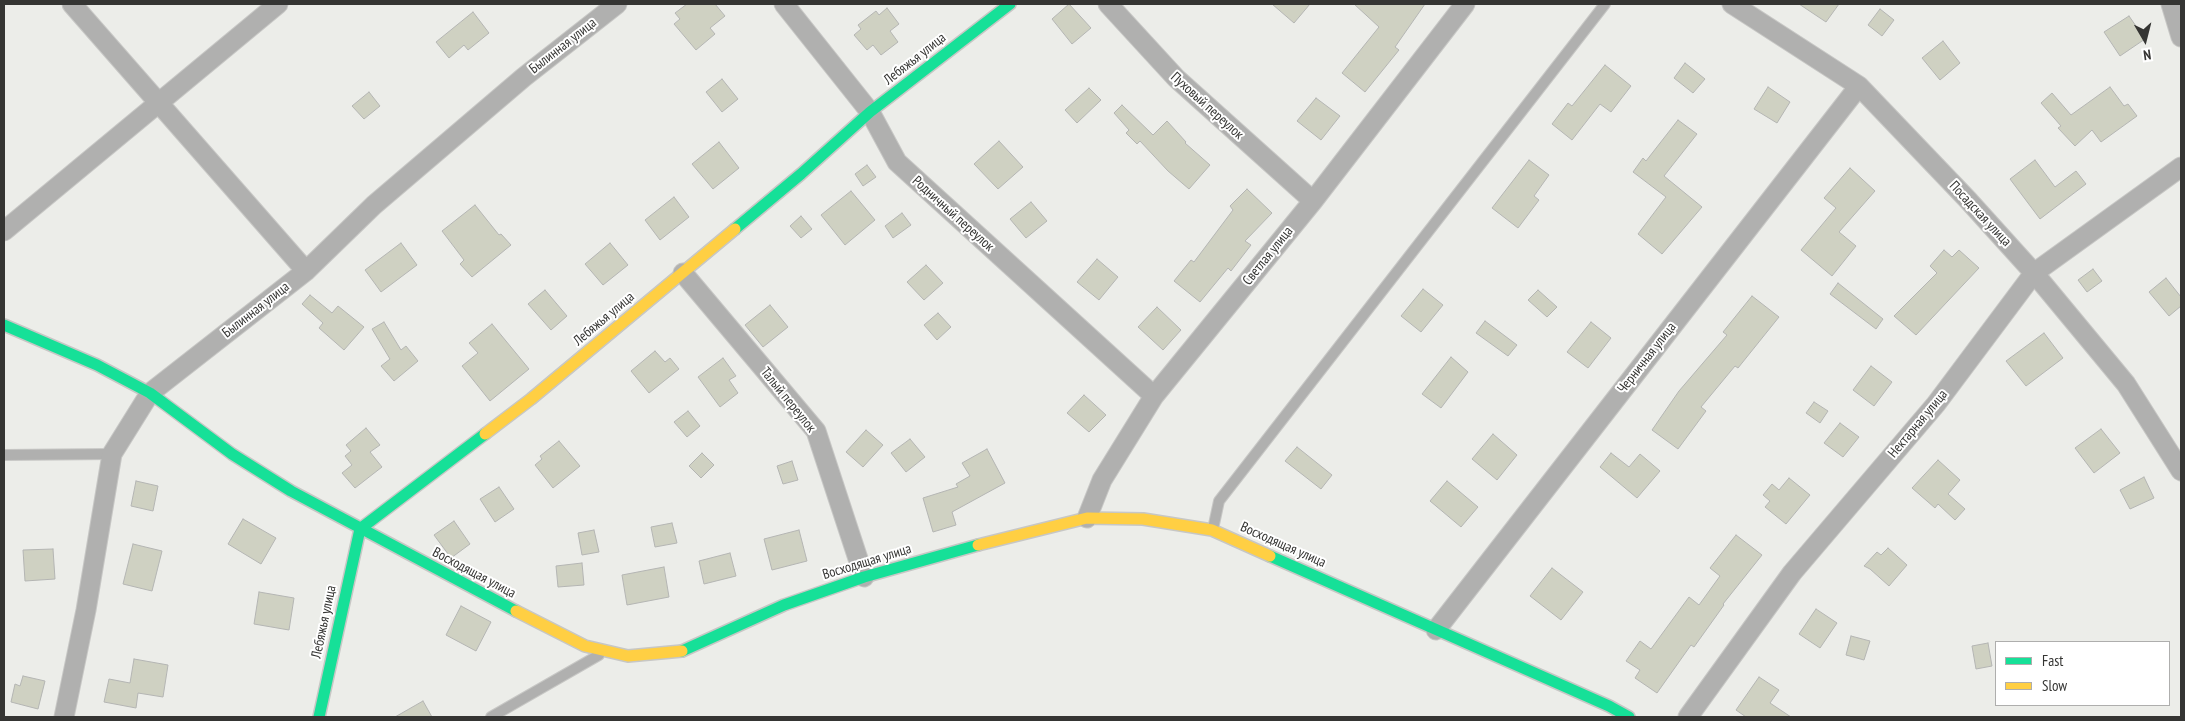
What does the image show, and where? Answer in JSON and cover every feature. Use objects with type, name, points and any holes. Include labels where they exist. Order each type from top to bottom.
[{"type":"street","points":[[72,4],[306,271]]},
{"type":"street","points":[[4,231],[278,4]]},
{"type":"street","name":"Былинная улица","points":[[64,717],[86,610],[112,454],[150,393],[306,271],[374,205],[524,77],[618,4]]},
{"type":"street","name":"Родничный переулок","points":[[784,4],[870,112],[896,162],[1154,396]]},
{"type":"street","name":"Лебяжья улица","points":[[319,717],[360,529],[531,399],[801,174],[870,112],[1010,4]]},
{"type":"street","name":"Пуховый переулок","points":[[1108,4],[1176,78],[1313,201]]},
{"type":"street","name":"Светлая улица","points":[[1087,518],[1102,480],[1154,396],[1313,201],[1465,4]]},
{"type":"street","name":"Посадская улица","points":[[1732,4],[1859,86],[2034,272],[2126,384],[2181,471]]},
{"type":"street","points":[[2170,4],[2181,37]]},
{"type":"street","name":"Черничная улица","points":[[1436,630],[1859,86]]},
{"type":"street","name":"Нектарная улица","points":[[1688,717],[1792,573],[1936,404],[2034,272],[2181,167]]},
{"type":"street","name":"Талый переулок","points":[[683,273],[816,430],[864,577]]},
{"type":"street","name":"Восходящая улица","points":[[4,325],[98,365],[150,393],[232,454],[291,491],[491,599],[584,646],[628,656],[682,652],[784,605],[864,577],[1027,532],[1087,518],[1144,519],[1212,530],[1609,706],[1629,717]]},
{"type":"lane","points":[[1212,530],[1218,501],[1605,4]]},
{"type":"lane","points":[[4,455],[112,454]]},
{"type":"lane","points":[[491,717],[606,651]]},
{"type":"building","points":[[687,4],[715,4],[725,16],[710,28],[715,34],[696,50],[674,24],[680,19],[675,13]]},
{"type":"building","points":[[1069,4],[1091,28],[1072,44],[1052,19]]},
{"type":"building","points":[[1272,4],[1310,4],[1294,23]]},
{"type":"building","points":[[1354,4],[1425,4],[1395,47],[1399,50],[1365,92],[1342,73],[1379,27]]},
{"type":"building","points":[[1799,4],[1839,4],[1826,22]]},
{"type":"building","points":[[887,8],[899,24],[890,31],[898,42],[881,55],[873,45],[867,50],[854,35],[861,29],[858,25],[876,11],[879,15]]},
{"type":"building","points":[[1880,9],[1894,20],[1882,36],[1868,25]]},
{"type":"building","points":[[473,12],[489,33],[468,50],[464,45],[449,58],[436,42]]},
{"type":"building","points":[[2129,16],[2145,39],[2120,56],[2104,32]]},
{"type":"building","points":[[1943,41],[1960,63],[1940,80],[1922,58]]},
{"type":"building","points":[[1685,63],[1705,79],[1693,93],[1674,78]]},
{"type":"building","points":[[1605,65],[1631,86],[1611,112],[1600,104],[1572,140],[1552,124],[1568,103],[1572,106]]},
{"type":"building","points":[[722,79],[738,99],[722,112],[706,92]]},
{"type":"building","points":[[1768,87],[1790,102],[1777,123],[1754,109]]},
{"type":"building","points":[[2110,87],[2124,106],[2128,104],[2137,116],[2101,142],[2092,130],[2075,146],[2058,128],[2061,126],[2041,103],[2052,93],[2071,115]]},
{"type":"building","points":[[1089,88],[1101,100],[1077,123],[1065,110]]},
{"type":"building","points":[[369,92],[380,106],[364,119],[352,106]]},
{"type":"building","points":[[1316,98],[1340,116],[1321,140],[1297,121]]},
{"type":"building","points":[[1122,105],[1153,135],[1167,121],[1185,143],[1210,165],[1189,189],[1168,171],[1140,141],[1137,144],[1126,133],[1129,130],[1114,113]]},
{"type":"building","points":[[1678,120],[1697,134],[1664,176],[1702,207],[1662,254],[1638,234],[1666,197],[1633,172],[1643,158],[1646,161]]},
{"type":"building","points":[[999,141],[1023,167],[998,189],[974,164]]},
{"type":"building","points":[[719,142],[739,168],[713,189],[692,164]]},
{"type":"building","points":[[1529,160],[1549,175],[1534,196],[1539,200],[1518,228],[1492,208]]},
{"type":"building","points":[[2035,160],[2055,187],[2076,171],[2086,184],[2040,219],[2010,179]]},
{"type":"building","points":[[867,165],[876,177],[863,186],[855,174]]},
{"type":"building","points":[[1850,168],[1875,191],[1839,232],[1856,246],[1832,276],[1801,250],[1836,208],[1824,198]]},
{"type":"building","points":[[1247,189],[1272,213],[1245,241],[1251,245],[1231,271],[1228,268],[1200,302],[1174,281],[1191,260],[1194,262],[1233,210],[1230,206]]},
{"type":"building","points":[[851,191],[875,220],[845,245],[821,215]]},
{"type":"building","points":[[674,197],[689,217],[660,240],[645,220]]},
{"type":"building","points":[[1031,202],[1047,221],[1026,238],[1010,219]]},
{"type":"building","points":[[475,205],[499,235],[501,234],[511,245],[472,277],[460,264],[464,260],[442,231]]},
{"type":"building","points":[[902,213],[911,225],[893,238],[885,226]]},
{"type":"building","points":[[801,216],[812,229],[801,238],[790,226]]},
{"type":"building","points":[[401,243],[417,265],[381,292],[365,270]]},
{"type":"building","points":[[610,243],[628,265],[603,285],[585,264]]},
{"type":"building","points":[[1944,250],[1952,257],[1959,250],[1979,268],[1916,335],[1894,316],[1937,273],[1930,266]]},
{"type":"building","points":[[1097,259],[1118,277],[1099,300],[1077,282]]},
{"type":"building","points":[[926,265],[943,283],[924,300],[907,282]]},
{"type":"building","points":[[2093,269],[2102,281],[2087,292],[2078,280]]},
{"type":"building","points":[[2166,278],[2181,297],[2181,306],[2169,316],[2149,292]]},
{"type":"building","points":[[1838,283],[1883,319],[1876,329],[1830,294]]},
{"type":"building","points":[[1423,289],[1443,305],[1421,332],[1401,316]]},
{"type":"building","points":[[545,290],[567,316],[551,330],[528,304]]},
{"type":"building","points":[[1538,290],[1557,307],[1547,317],[1528,300]]},
{"type":"building","points":[[310,295],[332,313],[338,306],[364,327],[344,350],[319,328],[323,323],[302,304]]},
{"type":"building","points":[[1752,296],[1779,317],[1738,368],[1735,366],[1701,407],[1706,411],[1678,449],[1652,430],[1679,391],[1727,335],[1723,332]]},
{"type":"building","points":[[770,305],[788,327],[763,347],[745,325]]},
{"type":"building","points":[[1157,307],[1181,330],[1163,350],[1138,327]]},
{"type":"building","points":[[938,313],[951,327],[937,340],[924,325]]},
{"type":"building","points":[[1485,321],[1517,345],[1508,356],[1476,333]]},
{"type":"building","points":[[384,322],[401,350],[406,346],[418,361],[394,381],[381,366],[390,359],[372,329]]},
{"type":"building","points":[[1591,322],[1611,338],[1588,368],[1567,352]]},
{"type":"building","points":[[492,324],[529,369],[490,401],[462,366],[478,353],[469,343]]},
{"type":"building","points":[[2044,333],[2063,358],[2026,386],[2006,361]]},
{"type":"building","points":[[655,351],[665,362],[670,358],[679,369],[649,393],[631,371]]},
{"type":"building","points":[[1451,357],[1468,372],[1441,408],[1422,394]]},
{"type":"building","points":[[723,358],[736,376],[729,380],[738,393],[720,407],[698,377]]},
{"type":"building","points":[[1871,366],[1892,382],[1874,406],[1853,390]]},
{"type":"building","points":[[1084,395],[1106,415],[1089,432],[1067,413]]},
{"type":"building","points":[[1814,402],[1828,411],[1820,423],[1806,413]]},
{"type":"building","points":[[688,411],[700,426],[687,437],[674,422]]},
{"type":"building","points":[[1840,423],[1859,437],[1843,457],[1824,443]]},
{"type":"building","points":[[366,428],[380,445],[370,452],[382,467],[355,488],[342,473],[352,465],[345,456],[351,451],[346,445]]},
{"type":"building","points":[[2101,429],[2120,453],[2094,473],[2075,448]]},
{"type":"building","points":[[866,430],[883,445],[863,467],[846,452]]},
{"type":"building","points":[[1493,434],[1517,455],[1497,480],[1472,459]]},
{"type":"building","points":[[910,439],[925,457],[906,472],[891,453]]},
{"type":"building","points":[[559,441],[580,466],[553,488],[535,465],[542,459],[540,456]]},
{"type":"building","points":[[1297,447],[1332,475],[1321,489],[1285,461]]},
{"type":"building","points":[[987,449],[1005,483],[952,512],[956,525],[933,532],[923,498],[958,487],[956,484],[970,476],[962,463]]},
{"type":"building","points":[[702,453],[714,465],[701,478],[689,466]]},
{"type":"building","points":[[1611,453],[1629,467],[1640,454],[1660,471],[1637,498],[1600,467]]},
{"type":"building","points":[[1938,460],[1960,480],[1948,494],[1965,509],[1955,520],[1938,504],[1935,508],[1912,488]]},
{"type":"building","points":[[792,461],[798,480],[783,484],[777,466]]},
{"type":"building","points":[[2144,477],[2154,498],[2130,509],[2120,490]]},
{"type":"building","points":[[1789,478],[1810,495],[1786,524],[1765,507],[1770,501],[1763,495],[1772,484],[1779,490]]},
{"type":"building","points":[[136,481],[158,486],[153,511],[131,506]]},
{"type":"building","points":[[1447,481],[1478,507],[1461,527],[1430,501]]},
{"type":"building","points":[[499,487],[514,509],[495,522],[480,499]]},
{"type":"building","points":[[243,519],[276,538],[261,564],[228,544]]},
{"type":"building","points":[[454,521],[470,544],[451,558],[434,535]]},
{"type":"building","points":[[672,523],[677,543],[655,547],[651,527]]},
{"type":"building","points":[[594,530],[599,552],[582,555],[578,533]]},
{"type":"building","points":[[799,530],[807,561],[772,570],[764,539]]},
{"type":"building","points":[[1736,535],[1762,555],[1723,604],[1694,647],[1691,645],[1657,693],[1635,678],[1640,670],[1626,661],[1640,641],[1651,649],[1689,597],[1699,605],[1720,576],[1710,568]]},
{"type":"building","points":[[133,544],[162,551],[152,591],[123,584]]},
{"type":"building","points":[[1888,548],[1907,565],[1889,586],[1864,566],[1877,552],[1881,555]]},
{"type":"building","points":[[53,549],[55,579],[25,581],[23,550]]},
{"type":"building","points":[[730,553],[736,576],[704,584],[699,561]]},
{"type":"building","points":[[582,563],[584,585],[558,587],[556,566]]},
{"type":"building","points":[[664,567],[669,597],[627,605],[622,575]]},
{"type":"building","points":[[1552,568],[1583,592],[1561,620],[1530,596]]},
{"type":"building","points":[[259,592],[294,598],[289,630],[254,624]]},
{"type":"building","points":[[461,606],[491,622],[476,651],[446,635]]},
{"type":"building","points":[[1816,609],[1837,623],[1820,648],[1799,634]]},
{"type":"building","points":[[1851,636],[1870,641],[1864,660],[1846,655]]},
{"type":"building","points":[[1988,643],[1992,666],[1976,669],[1972,646]]},
{"type":"building","points":[[134,659],[168,665],[163,697],[138,693],[136,708],[104,702],[109,679],[130,683]]},
{"type":"building","points":[[23,676],[45,681],[38,709],[11,702],[15,684],[20,686]]},
{"type":"building","points":[[1759,677],[1779,690],[1770,703],[1791,717],[1746,717],[1736,710]]},
{"type":"building","points":[[423,701],[432,717],[395,717]]},
{"type":"traffic: fast","points":[[735,229],[801,174],[870,112],[1010,4]]},
{"type":"traffic: fast","points":[[4,325],[97,365],[150,393],[232,454],[291,491],[516,611]]},
{"type":"traffic: fast","points":[[319,717],[360,529],[485,434]]},
{"type":"traffic: fast","points":[[682,651],[784,605],[864,577],[978,545]]},
{"type":"traffic: fast","points":[[1270,556],[1609,706],[1629,717]]},
{"type":"traffic: slow","points":[[485,434],[531,399],[735,229]]},
{"type":"traffic: slow","points":[[978,545],[1087,518],[1143,519],[1212,530],[1270,556]]},
{"type":"traffic: slow","points":[[516,611],[585,646],[628,656],[682,651]]}]
